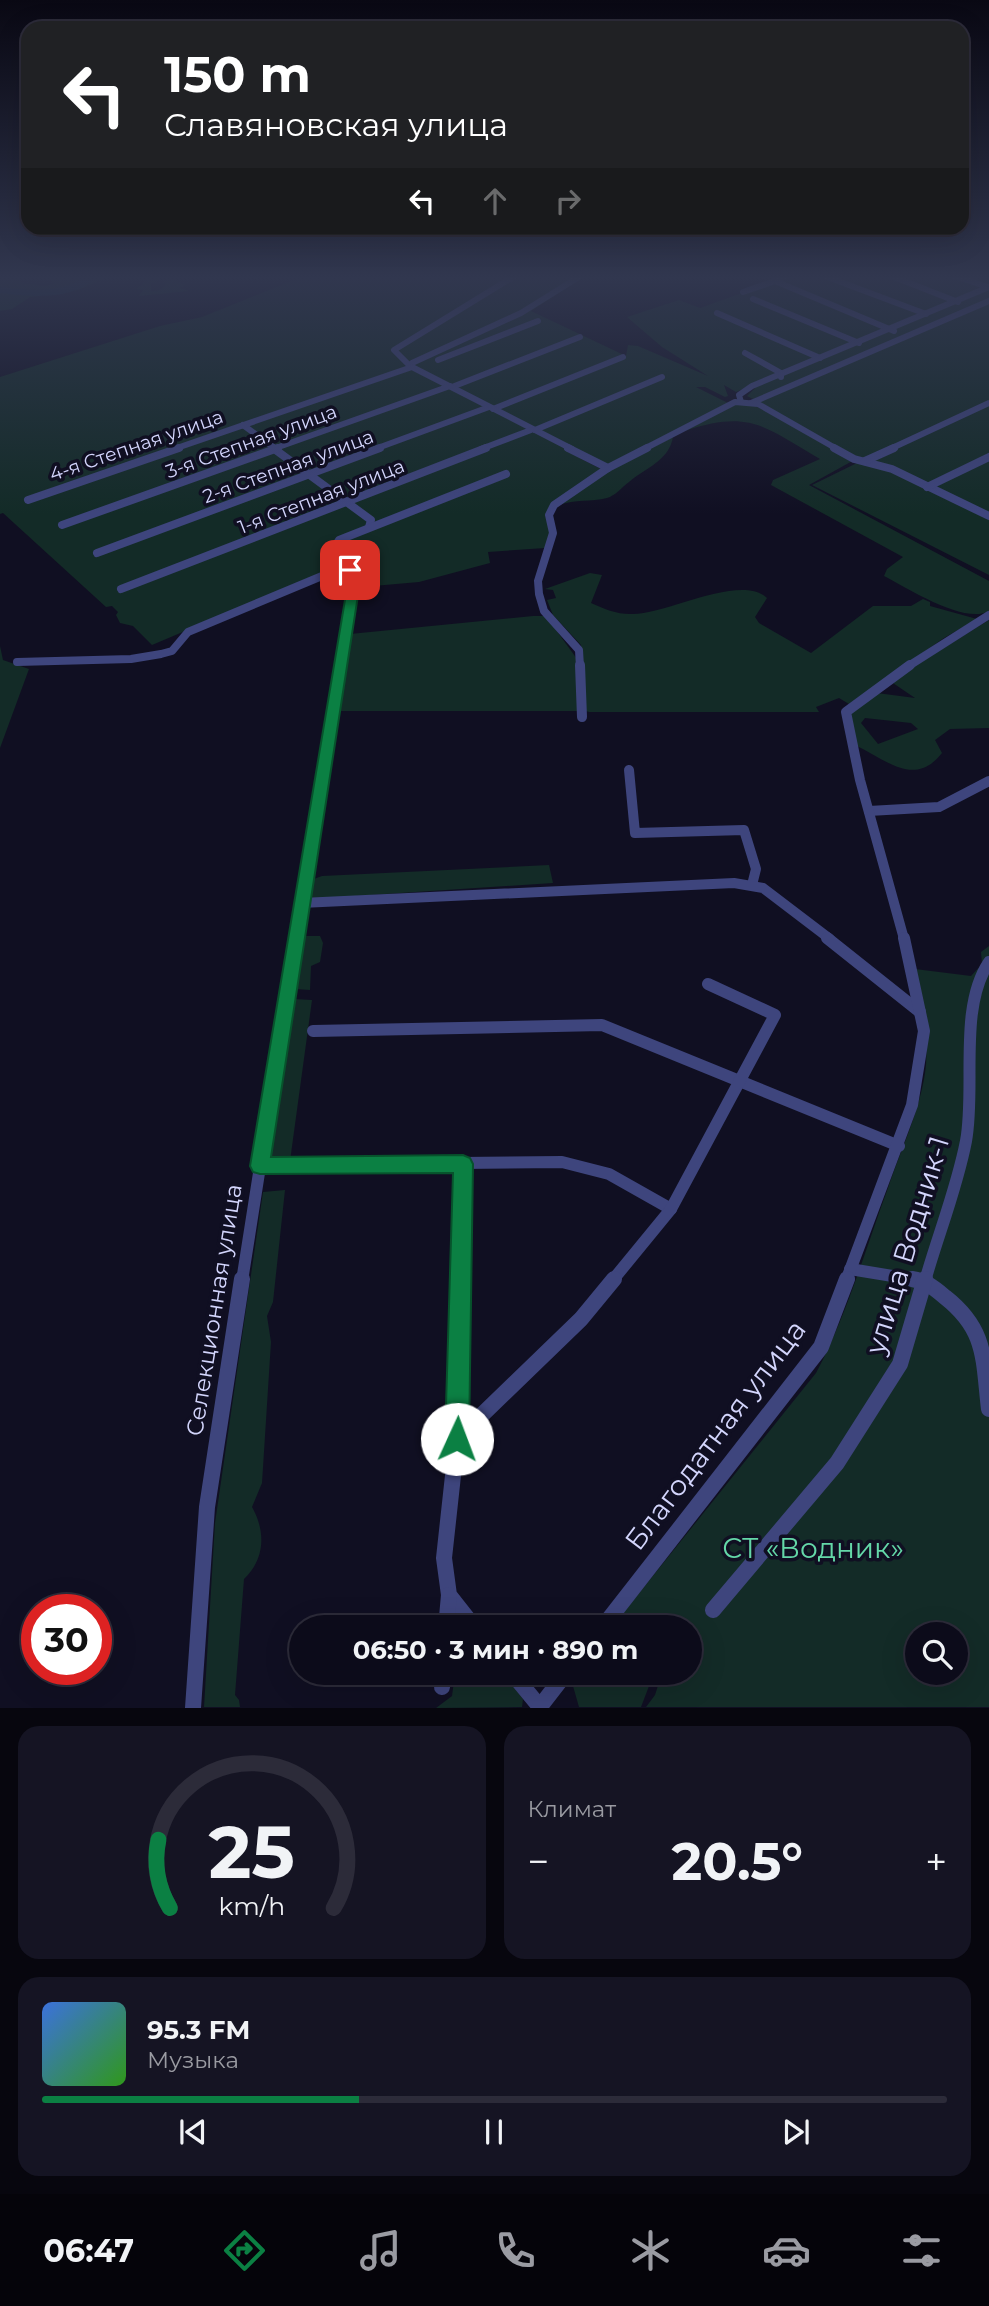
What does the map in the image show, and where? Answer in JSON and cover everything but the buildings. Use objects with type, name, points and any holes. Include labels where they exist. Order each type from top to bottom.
[{"type":"street","points":[[397,355],[413,367],[608,468]]},
{"type":"street","points":[[413,367],[439,355]]},
{"type":"street","name":"4-я Степная улица","points":[[28,500],[446,355]]},
{"type":"street","name":"3-я Степная улица","points":[[62,525],[451,387],[534,355]]},
{"type":"street","points":[[748,355],[781,376]]},
{"type":"street","points":[[812,355],[820,358]]},
{"type":"street","points":[[781,376],[830,355]]},
{"type":"street","points":[[741,402],[739,395],[744,389],[834,355]]},
{"type":"street","points":[[582,717],[579,650],[544,611],[538,581],[553,533],[549,515],[554,505],[608,468],[718,411],[741,402],[751,402],[864,355]]},
{"type":"street","name":"2-я Степная улица","points":[[97,553],[623,357]]},
{"type":"street","points":[[781,376],[782,390]]},
{"type":"street","name":"1-я Степная улица","points":[[121,589],[349,503],[662,377]]},
{"type":"street","points":[[751,402],[845,454],[892,469],[989,516]]},
{"type":"street","points":[[865,461],[989,403]]},
{"type":"street","points":[[243,425],[371,520],[369,527]]},
{"type":"street","points":[[927,487],[989,457]]},
{"type":"street","points":[[17,662],[131,659],[172,650],[188,632],[342,569],[344,559],[337,551],[337,543],[369,527],[506,474]]},
{"type":"street","name":"Селекционная улица","points":[[193,1707],[195,1638],[207,1507],[300,903],[355,576],[350,570],[342,569]]},
{"type":"street","name":"Благодатная улица","points":[[612,1615],[821,1347],[899,1146],[921,1065],[924,1031],[916,986],[848,732],[846,712],[880,684],[989,615]]},
{"type":"street","points":[[629,770],[635,833],[744,830],[756,869],[752,885]]},
{"type":"street","points":[[869,811],[939,807],[989,781]]},
{"type":"street","points":[[300,903],[665,886],[752,885],[777,897],[920,1012]]},
{"type":"street","name":"улица Водник-1","points":[[713,1610],[837,1463],[901,1364],[966,1141],[973,1018],[979,977],[989,962]]},
{"type":"street","points":[[457,1439],[580,1319],[671,1209],[775,1015],[708,984]]},
{"type":"street","points":[[897,994],[906,994],[916,986]]},
{"type":"street","points":[[313,1031],[602,1025],[899,1146]]},
{"type":"street","points":[[260,1166],[562,1161],[609,1174],[671,1209]]},
{"type":"street","points":[[447,1615],[449,1595],[444,1558],[457,1439],[463,1164]]},
{"type":"street","points":[[850,1269],[925,1281],[964,1312],[979,1339],[989,1409]]},
{"type":"street","points":[[449,1595],[465,1615]]},
{"type":"street","points":[[522,1685],[540,1707],[557,1685]]},
{"type":"green space","points":[[70,355],[658,355],[708,376],[674,355],[824,355],[736,392],[724,385],[728,396],[725,397],[705,387],[696,387],[728,403],[605,468],[579,458],[603,470],[553,505],[551,533],[545,548],[488,552],[490,563],[419,582],[362,587],[360,575],[350,561],[152,645],[133,626],[120,623],[116,615],[118,612],[112,606],[106,607],[3,513],[0,514],[0,377]]},
{"type":"green space","points":[[831,355],[989,355],[989,575],[812,485],[859,462],[856,459],[809,485],[989,581],[989,611],[979,614],[951,609],[884,576],[887,569],[903,557],[771,485],[773,480],[820,459],[785,438],[770,430],[742,422],[707,425],[685,431],[737,403],[750,403],[836,449],[756,402],[764,395],[753,399],[747,396],[758,385]]},
{"type":"green space","points":[[673,437],[662,458],[613,495],[559,505],[610,469]]},
{"type":"green space","points":[[590,573],[602,575],[591,603],[622,614],[647,612],[722,592],[755,592],[767,598],[755,617],[759,623],[811,653],[873,606],[911,606],[923,599],[930,602],[930,606],[977,619],[944,638],[849,704],[839,698],[816,707],[819,712],[589,712],[586,711],[581,645],[553,615],[547,600],[556,598],[553,590],[545,589]]},
{"type":"green space","points":[[546,616],[577,659],[577,711],[340,711],[350,634]]},
{"type":"green space","points":[[989,620],[989,728],[950,729],[935,740],[942,753],[921,769],[910,770],[888,763],[855,745],[849,714],[877,693],[915,698],[890,681]],"holes":[[[865,718],[911,723],[918,729],[878,744],[861,723]]]},
{"type":"green space","points":[[0,646],[3,660],[29,669],[0,748]]},
{"type":"green space","points":[[549,865],[553,883],[310,899],[311,880],[322,876]]},
{"type":"green space","points":[[303,936],[320,936],[323,943],[320,962],[311,966],[310,990],[295,989]]},
{"type":"green space","name":"СТ «Водник»","points":[[989,946],[989,1707],[646,1707],[658,1685],[702,1685],[702,1615],[621,1615],[816,1373],[827,1351],[910,1127],[924,1080],[926,1041],[915,969],[971,976],[982,964],[981,952]]},
{"type":"green space","points":[[294,999],[312,1000],[290,1161],[268,1160]]},
{"type":"green space","points":[[285,1190],[273,1302],[267,1316],[271,1342],[262,1483],[252,1507],[260,1526],[261,1545],[256,1563],[244,1579],[235,1695],[240,1707],[204,1707],[215,1523],[263,1192]]},
{"type":"green space","points":[[453,1685],[512,1685],[523,1699],[522,1707],[436,1708],[452,1696]]},
{"type":"green space","points":[[649,1685],[641,1707],[579,1707],[573,1686]]},
{"type":"route","points":[[350,570],[355,576],[300,903],[260,1166],[463,1164],[457,1439]]}]
